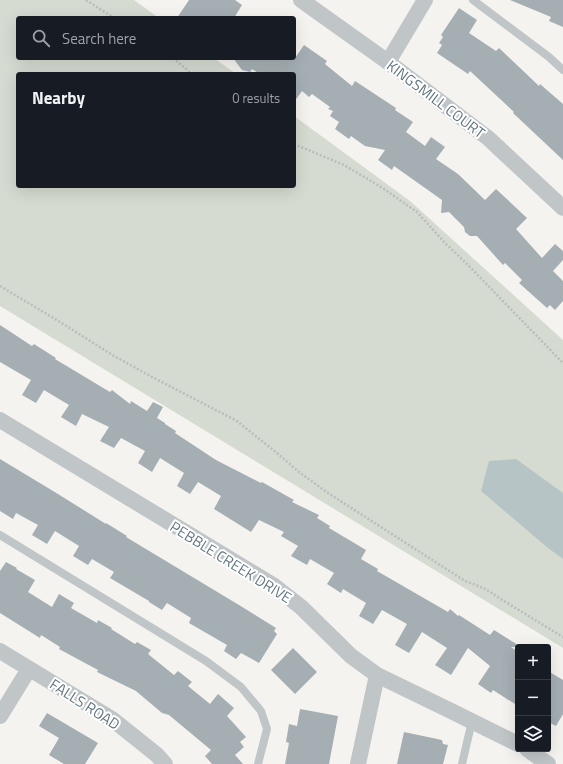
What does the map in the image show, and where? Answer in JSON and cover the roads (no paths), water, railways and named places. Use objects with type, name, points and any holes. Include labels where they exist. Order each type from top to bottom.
[{"type":"street","name":"KINGSMILL COURT","points":[[301,0],[388,62],[488,138],[563,208]]},
{"type":"street","points":[[388,62],[425,0]]},
{"type":"street","name":"PEBBLE CREEK DRIVE","points":[[0,420],[273,585],[301,607],[350,656],[377,675],[515,742]]},
{"type":"street","name":"FALLS ROAD","points":[[0,651],[112,720],[158,755],[166,764]]},
{"type":"street","points":[[0,716],[29,669]]},
{"type":"street","points":[[358,764],[377,675]]},
{"type":"street","points":[[531,752],[548,764]]},
{"type":"lane","points":[[473,0],[563,70]]},
{"type":"lane","points":[[0,535],[206,661],[241,687],[261,711],[267,729],[258,764]]},
{"type":"lane","points":[[462,764],[472,721]]}]
